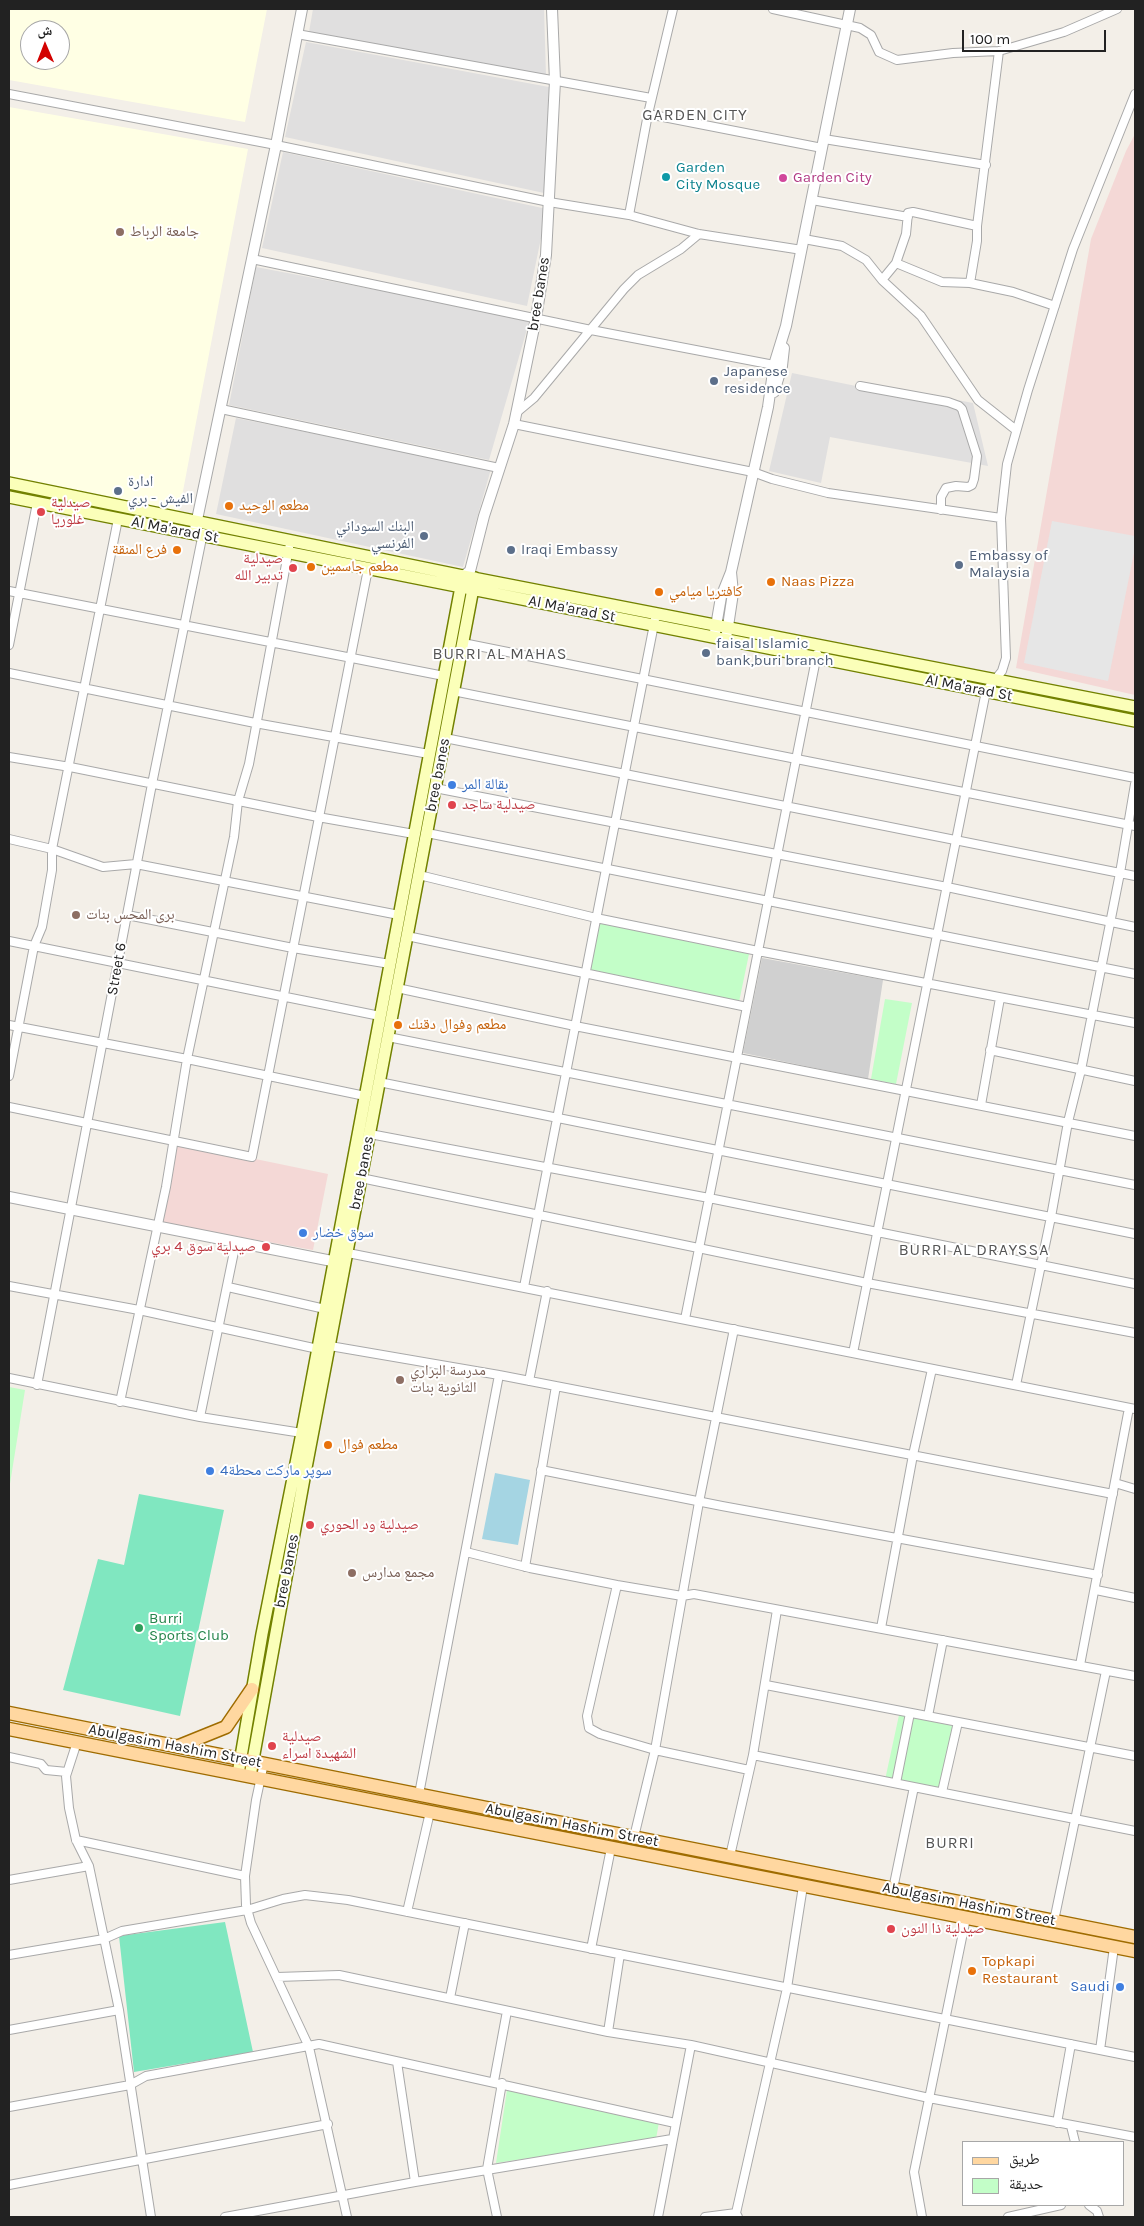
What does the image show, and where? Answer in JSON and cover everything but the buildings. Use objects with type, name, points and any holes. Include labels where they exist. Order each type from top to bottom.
[{"type":"main road","name":"Al Ma'arad St","points":[[9,484],[290,541],[468,581],[653,626],[1135,721]]},
{"type":"main road","name":"Al Ma'arad St","points":[[9,497],[368,569],[468,581],[656,614],[1135,706]]},
{"type":"main road","name":"bree banes","points":[[252,1761],[252,1689],[325,1309],[341,1257],[370,1134],[462,643],[468,581]]},
{"type":"main road","name":"bree banes","points":[[250,1776],[330,1346],[365,1096],[444,676],[468,581]]},
{"type":"main road","points":[[179,1746],[226,1727],[252,1689]]},
{"type":"main road","name":"Abulgasim Hashim Street","points":[[9,1713],[1135,1937]]},
{"type":"main road","name":"Abulgasim Hashim Street","points":[[9,1729],[1135,1951]]},
{"type":"street","points":[[198,535],[220,409],[276,145],[302,9]]},
{"type":"street","name":"bree banes","points":[[468,581],[484,516],[515,418],[536,318],[546,255],[555,81],[552,9]]},
{"type":"street","points":[[629,215],[651,98],[673,9]]},
{"type":"street","points":[[773,9],[847,25],[868,32],[879,52],[897,60],[953,52],[999,51],[1064,32],[1117,9]]},
{"type":"street","points":[[720,639],[732,593],[731,572],[768,407],[774,365],[786,326],[850,9]]},
{"type":"street","points":[[297,34],[651,98]]},
{"type":"street","points":[[970,283],[977,241],[977,226],[999,51]]},
{"type":"street","points":[[9,94],[276,145],[549,202],[629,215],[699,234],[803,245],[837,244],[854,251],[871,264],[882,280],[921,316],[978,400],[1016,430]]},
{"type":"street","points":[[853,1353],[986,691],[996,680],[1005,663],[1007,652],[1001,518],[1007,464],[1016,430],[1089,206],[1135,94]]},
{"type":"street","points":[[648,114],[823,143],[986,166]]},
{"type":"street","points":[[812,200],[908,217]]},
{"type":"street","points":[[882,280],[896,264],[906,234],[908,213],[913,212],[977,226]]},
{"type":"street","points":[[515,418],[638,275],[681,249],[699,234]]},
{"type":"street","points":[[252,259],[591,330],[774,365]]},
{"type":"street","points":[[896,264],[942,282],[970,283],[1014,292],[1056,306]]},
{"type":"street","points":[[768,407],[782,366],[786,326]]},
{"type":"street","points":[[860,386],[948,402],[962,409],[977,456],[974,479],[972,485],[968,487],[956,486],[946,488],[941,497],[940,510]]},
{"type":"street","points":[[220,409],[499,468]]},
{"type":"street","points":[[515,418],[754,472],[807,488],[1001,518]]},
{"type":"street","points":[[9,646],[37,502]]},
{"type":"street","points":[[9,1076],[34,946],[42,927],[52,870],[52,848],[70,767],[118,519]]},
{"type":"street","name":"Street 6","points":[[37,1385],[70,1209],[104,1044],[136,864],[169,706],[198,535]]},
{"type":"street","points":[[120,1402],[158,1226],[187,1059],[234,837],[238,801],[248,764],[290,541]]},
{"type":"street","points":[[9,1107],[252,1157],[368,569]]},
{"type":"street","points":[[9,591],[444,676]]},
{"type":"street","points":[[524,1287],[656,614]]},
{"type":"street","points":[[462,643],[643,681],[806,711],[1135,778]]},
{"type":"street","points":[[684,1319],[819,645]]},
{"type":"street","points":[[9,673],[255,723],[429,754]]},
{"type":"street","points":[[453,692],[1132,825]]},
{"type":"street","points":[[444,738],[1135,876]]},
{"type":"street","points":[[9,757],[70,767],[318,817],[414,834]]},
{"type":"street","points":[[1016,1385],[1051,1217],[1068,1122],[1081,1070],[1109,922],[1132,825],[1135,784]]},
{"type":"street","points":[[435,788],[615,824],[777,853],[1135,927]]},
{"type":"street","points":[[427,833],[1135,974]]},
{"type":"street","points":[[9,839],[52,848],[103,867],[136,864],[399,915]]},
{"type":"street","points":[[419,875],[596,918],[1135,1024]]},
{"type":"street","points":[[127,915],[293,948],[390,964]]},
{"type":"street","points":[[407,936],[747,1007]]},
{"type":"street","points":[[9,941],[380,1016]]},
{"type":"street","points":[[397,988],[575,1026],[1135,1136]]},
{"type":"street","points":[[981,1105],[1000,998]]},
{"type":"street","points":[[9,1025],[365,1096]]},
{"type":"street","points":[[388,1037],[1135,1185]]},
{"type":"street","points":[[990,1050],[1135,1081]]},
{"type":"street","points":[[379,1082],[718,1152],[1135,1234]]},
{"type":"street","points":[[370,1134],[709,1198],[1135,1284]]},
{"type":"street","points":[[361,1178],[867,1283],[1135,1333]]},
{"type":"street","points":[[9,1197],[236,1242],[341,1257],[546,1291],[1132,1409],[1115,1483],[1096,1590],[1080,1665]]},
{"type":"street","points":[[200,1417],[236,1242]]},
{"type":"street","points":[[9,1286],[139,1310],[318,1349],[330,1346],[499,1375],[1113,1494]]},
{"type":"street","points":[[228,1287],[325,1309]]},
{"type":"street","points":[[529,1381],[546,1291]]},
{"type":"street","points":[[634,1837],[655,1750],[699,1502],[734,1329]]},
{"type":"street","points":[[881,1628],[913,1455],[932,1368]]},
{"type":"street","points":[[419,1794],[499,1375]]},
{"type":"street","points":[[9,1378],[120,1402],[302,1434]]},
{"type":"street","points":[[525,1566],[556,1386]]},
{"type":"street","points":[[542,1470],[699,1502],[1098,1575]]},
{"type":"street","points":[[1115,1483],[1135,1489]]},
{"type":"street","points":[[466,1552],[617,1585],[682,1596],[694,1594],[1135,1676]]},
{"type":"street","points":[[617,1585],[587,1716],[589,1728],[600,1734],[655,1750],[749,1770]]},
{"type":"street","points":[[1096,1590],[1135,1598]]},
{"type":"street","points":[[730,1856],[753,1755],[777,1610]]},
{"type":"street","points":[[928,1716],[943,1640]]},
{"type":"street","points":[[1054,1921],[1106,1671]]},
{"type":"street","points":[[766,1685],[1135,1756]]},
{"type":"street","points":[[896,1783],[910,1713]]},
{"type":"street","points":[[942,1792],[958,1722]]},
{"type":"street","points":[[77,1742],[66,1780],[76,1840],[89,1866],[118,2010],[151,2217]]},
{"type":"street","points":[[753,1755],[1135,1831]]},
{"type":"street","points":[[9,1757],[41,1764],[46,1770],[67,1772]]},
{"type":"street","points":[[252,1761],[250,1776],[256,1800],[245,1876],[247,1910],[309,2047],[328,2124],[347,2217]]},
{"type":"street","points":[[893,1889],[914,1787]]},
{"type":"street","points":[[407,1912],[430,1812]]},
{"type":"street","points":[[76,1840],[245,1876]]},
{"type":"street","points":[[591,1948],[612,1848]]},
{"type":"street","points":[[9,1880],[89,1866]]},
{"type":"street","points":[[705,2217],[737,2215],[787,1988],[803,1886]]},
{"type":"street","points":[[9,1955],[104,1939],[122,1930],[247,1910],[283,1899],[305,1895],[348,1900],[1135,2057]]},
{"type":"street","points":[[922,2217],[914,2172],[966,1918]]},
{"type":"street","points":[[450,1998],[465,1923]]},
{"type":"street","points":[[1100,2050],[1114,1947]]},
{"type":"street","points":[[608,2032],[620,1954]]},
{"type":"street","points":[[277,1978],[339,1975],[608,2032],[691,2045],[929,2098],[1072,2126],[1135,2136]]},
{"type":"street","points":[[9,2030],[118,2010]]},
{"type":"street","points":[[497,2217],[488,2169],[508,2011]]},
{"type":"street","points":[[9,2108],[130,2085],[146,2076],[319,2044],[498,2082],[675,2123]]},
{"type":"street","points":[[1057,2123],[1071,2044]]},
{"type":"street","points":[[658,2217],[691,2045]]},
{"type":"street","points":[[397,2062],[415,2182]]},
{"type":"street","points":[[9,2185],[328,2124]]},
{"type":"street","points":[[1072,2126],[1074,2141]]},
{"type":"street","points":[[225,2217],[488,2169],[672,2139]]},
{"type":"street","points":[[1008,2217],[1057,2206]]},
{"type":"street","points":[[1091,2206],[1097,2210],[1099,2217]]},
{"type":"shaded area","points":[[9,9],[267,9],[245,122],[9,80]]},
{"type":"shaded area","points":[[313,9],[544,9],[546,75],[309,32]]},
{"type":"shaded area","points":[[306,42],[549,87],[544,193],[285,137]]},
{"type":"shaded area","name":"جامعة الرباط","points":[[9,107],[248,149],[179,512],[9,478]]},
{"type":"shaded area","points":[[1135,134],[1135,695],[1016,668],[1091,239],[1126,151]]},
{"type":"shaded area","points":[[283,152],[547,209],[527,306],[262,248]]},
{"type":"shaded area","points":[[256,267],[530,319],[489,460],[229,405]]},
{"type":"shaded area","points":[[792,373],[856,386],[857,381],[973,403],[988,466],[830,437],[821,483],[769,471]]},
{"type":"shaded area","points":[[236,418],[491,469],[463,567],[216,514]]},
{"type":"shaded area","points":[[1052,521],[1135,536],[1135,548],[1108,681],[1024,663]]},
{"type":"shaded area","points":[[762,958],[883,980],[868,1079],[743,1053]]},
{"type":"shaded area","points":[[178,1143],[328,1174],[313,1250],[163,1223]]},
{"type":"green space","points":[[600,923],[749,954],[739,1002],[589,972]]},
{"type":"green space","points":[[885,999],[912,1003],[896,1084],[871,1079]]},
{"type":"green space","points":[[9,1387],[25,1390],[9,1490]]},
{"type":"green space","name":"Burri Sports Club","points":[[139,1494],[224,1510],[180,1716],[63,1690],[98,1559],[124,1565]]},
{"type":"green space","points":[[899,1715],[954,1726],[941,1793],[885,1780]]},
{"type":"green space","points":[[225,1922],[253,2052],[134,2072],[119,1936]]},
{"type":"green space","points":[[507,2090],[659,2122],[656,2139],[496,2163]]},
{"type":"water","points":[[495,1473],[530,1480],[518,1545],[482,1539]]},
{"type":"place","name":"Garden City Mosque","points":[[666,177]]},
{"type":"place","name":"Garden City","points":[[783,178]]},
{"type":"place","name":"جامعة الرباط","points":[[120,232]]},
{"type":"place","name":"Japanese residence","points":[[714,381]]},
{"type":"place","name":"ادارة الفيش - بري","points":[[118,491]]},
{"type":"place","name":"مطعم الوحيد","points":[[229,506]]},
{"type":"place","name":"صيدلية غلوريا","points":[[41,512]]},
{"type":"place","name":"البنك السوداني الفرنسي","points":[[424,536]]},
{"type":"place","name":"فرع المنقة","points":[[177,550]]},
{"type":"place","name":"Iraqi Embassy","points":[[511,550]]},
{"type":"place","name":"Embassy of Malaysia","points":[[959,565]]},
{"type":"place","name":"مطعم جاسمين","points":[[311,567]]},
{"type":"place","name":"صيدلية تدبير الله","points":[[293,568]]},
{"type":"place","name":"Naas Pizza","points":[[771,582]]},
{"type":"place","name":"كافتريا ميامي","points":[[659,592]]},
{"type":"place","name":"faisal Islamic bank,buri branch","points":[[706,653]]},
{"type":"place","name":"بقالة المر","points":[[452,785]]},
{"type":"place","name":"صيدلية ساجد","points":[[452,805]]},
{"type":"place","name":"برى المحس بنات","points":[[76,915]]},
{"type":"place","name":"مطعم وفوال دقنك","points":[[398,1025]]},
{"type":"place","name":"سوق خضار","points":[[303,1233]]},
{"type":"place","name":"صيدلية سوق 4 بري","points":[[266,1247]]},
{"type":"place","name":"مدرسة البراري الثانوية بنات","points":[[400,1380]]},
{"type":"place","name":"مطعم فوال","points":[[328,1445]]},
{"type":"place","name":"سوپر مارکت محطة4","points":[[210,1471]]},
{"type":"place","name":"صيدلية ود الحوري","points":[[310,1525]]},
{"type":"place","name":"مجمع مدارس","points":[[352,1573]]},
{"type":"place","name":"Burri Sports Club","points":[[139,1628]]},
{"type":"place","name":"صيدلية الشهيدة اسراء","points":[[272,1746]]},
{"type":"place","name":"صيدلية ذا النون","points":[[891,1929]]},
{"type":"place","name":"Topkapi Restaurant","points":[[972,1971]]},
{"type":"place","name":"Saudi","points":[[1120,1987]]},
{"type":"district","name":"GARDEN CITY","points":[[695,115]]},
{"type":"district","name":"BURRI AL MAHAS","points":[[500,654]]},
{"type":"district","name":"BURRI AL DRAYSSA","points":[[974,1250]]},
{"type":"district","name":"BURRI","points":[[950,1843]]}]
